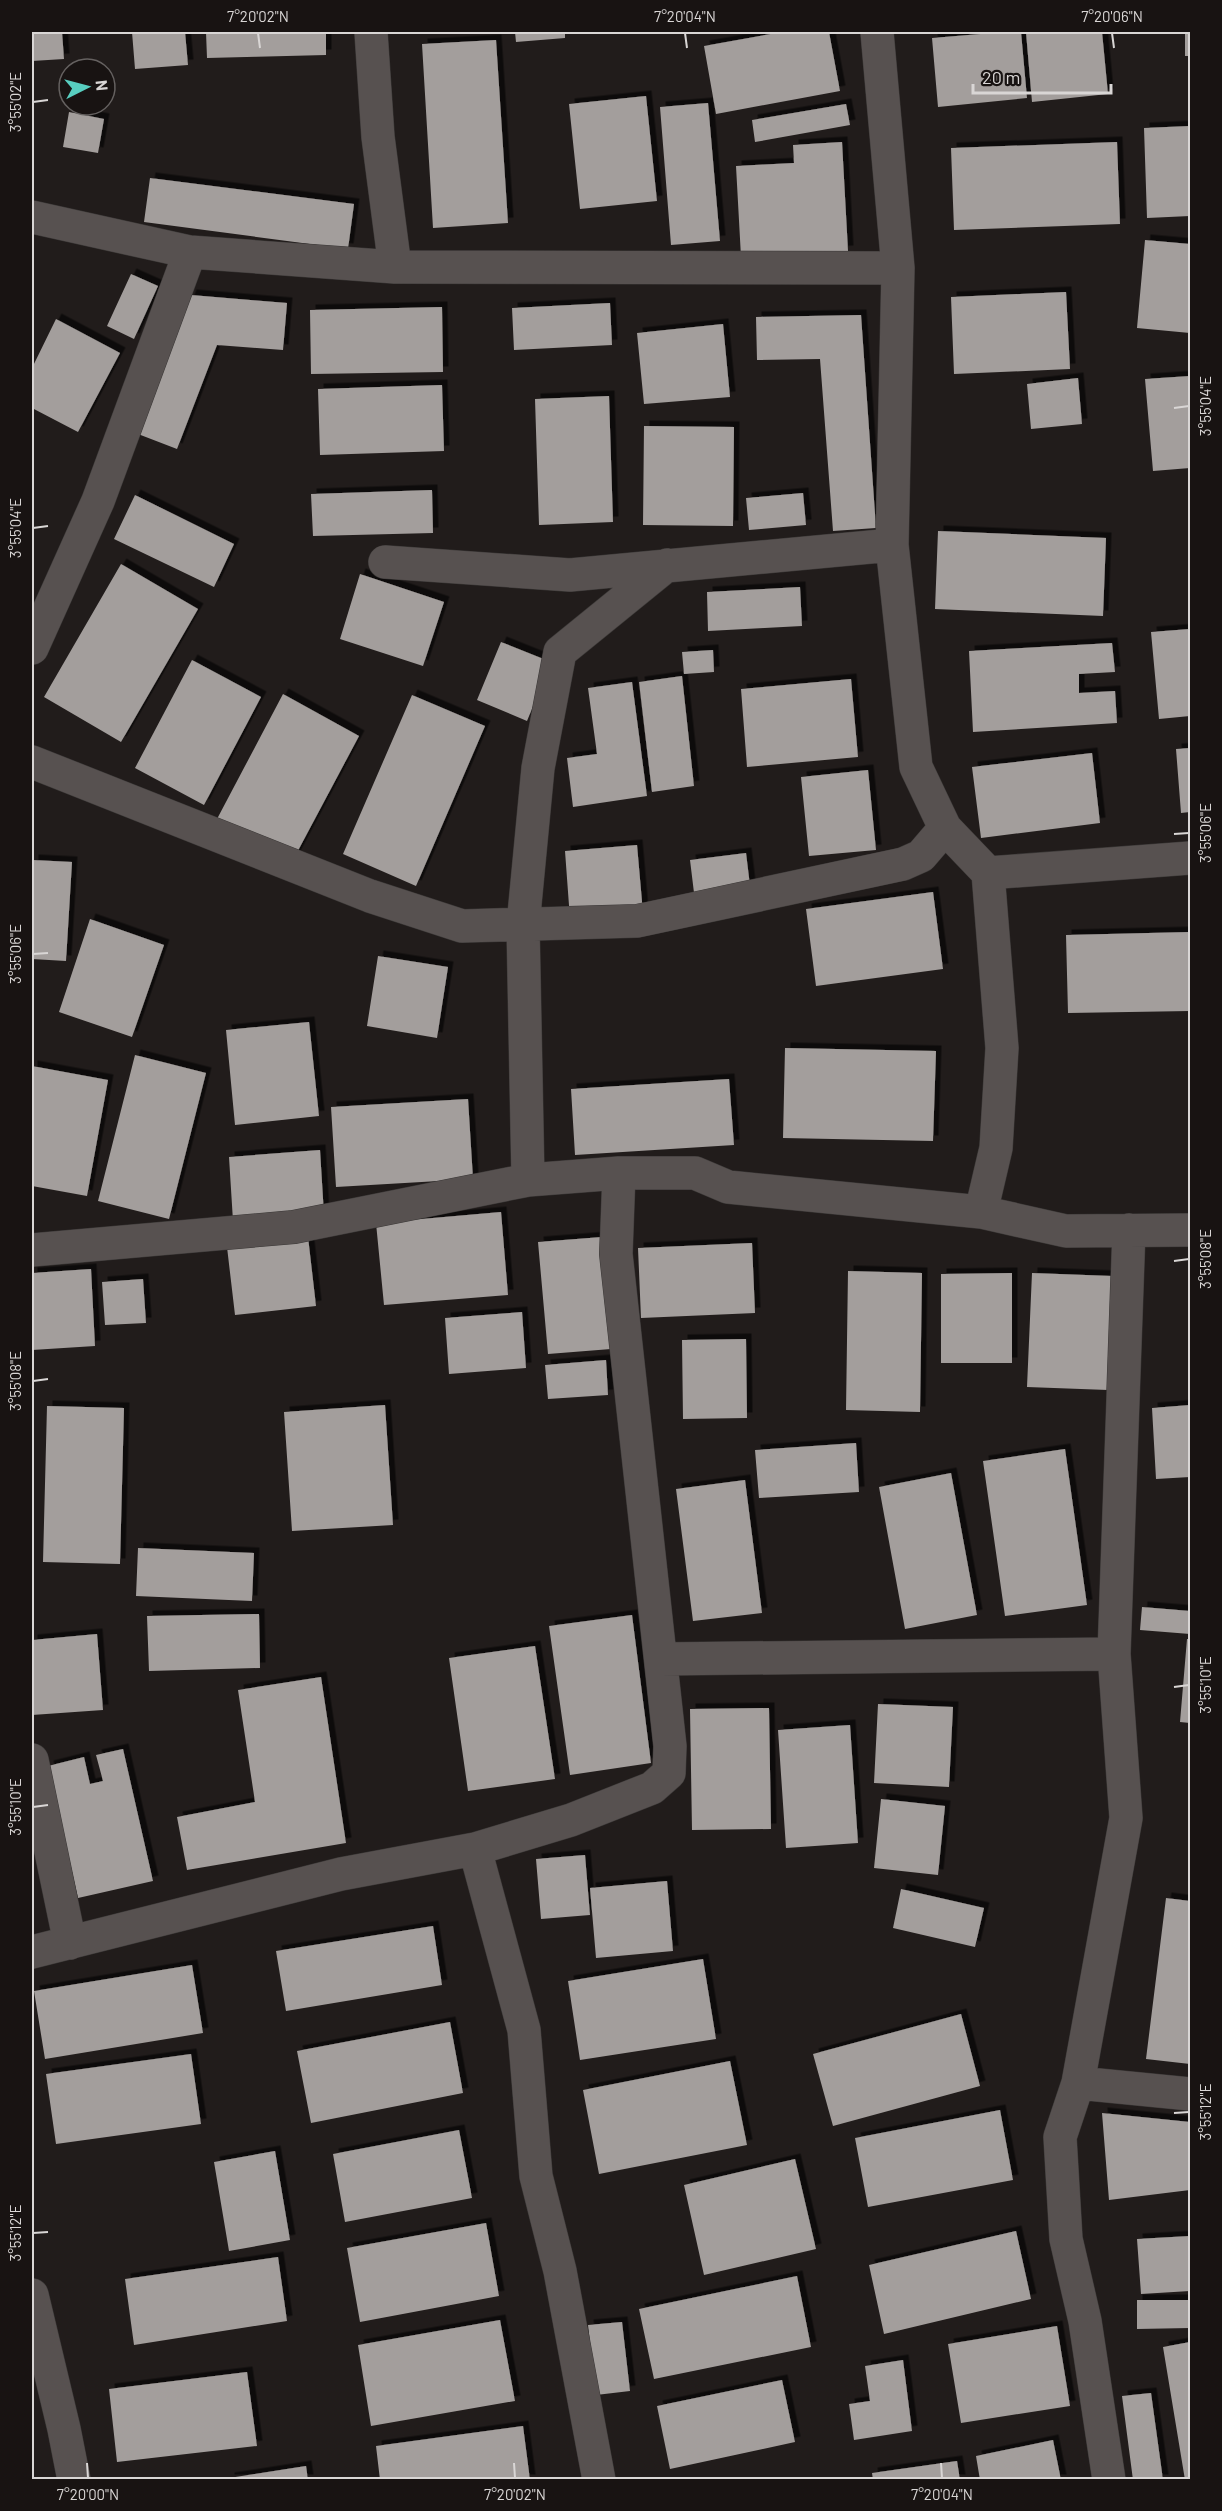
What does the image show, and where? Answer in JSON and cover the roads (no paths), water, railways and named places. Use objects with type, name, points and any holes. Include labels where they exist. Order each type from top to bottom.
[{"type":"street","points":[[371,32],[378,137],[395,267]]},
{"type":"street","points":[[877,32],[898,268],[892,545],[916,767],[945,828],[988,873],[1002,1048],[996,1148],[981,1212]]},
{"type":"street","points":[[32,218],[190,252],[395,267],[898,268]]},
{"type":"street","points":[[32,648],[98,501],[190,252]]},
{"type":"street","points":[[385,562],[570,575],[892,545]]},
{"type":"street","points":[[528,1180],[523,925],[538,768],[560,652],[667,565]]},
{"type":"street","points":[[32,762],[370,896],[462,926],[637,921],[903,864],[921,856],[945,828]]},
{"type":"street","points":[[988,873],[1191,858]]},
{"type":"street","points":[[32,1952],[341,1874],[474,1849],[571,1820],[652,1788],[669,1773],[670,1746],[616,1254],[619,1173]]},
{"type":"street","points":[[32,1250],[294,1227],[528,1180],[619,1173],[695,1173],[728,1187],[981,1212],[1066,1231],[1191,1230]]},
{"type":"street","points":[[1108,2480],[1085,2321],[1066,2239],[1060,2137],[1078,2083],[1126,1818],[1114,1654],[1129,1230]]},
{"type":"street","points":[[660,1659],[1114,1654]]},
{"type":"street","points":[[32,1760],[70,1943]]},
{"type":"street","points":[[474,1849],[524,2030],[537,2176],[560,2271],[599,2480]]},
{"type":"street","points":[[1078,2083],[1191,2094]]},
{"type":"street","points":[[32,2295],[74,2480]]}]
